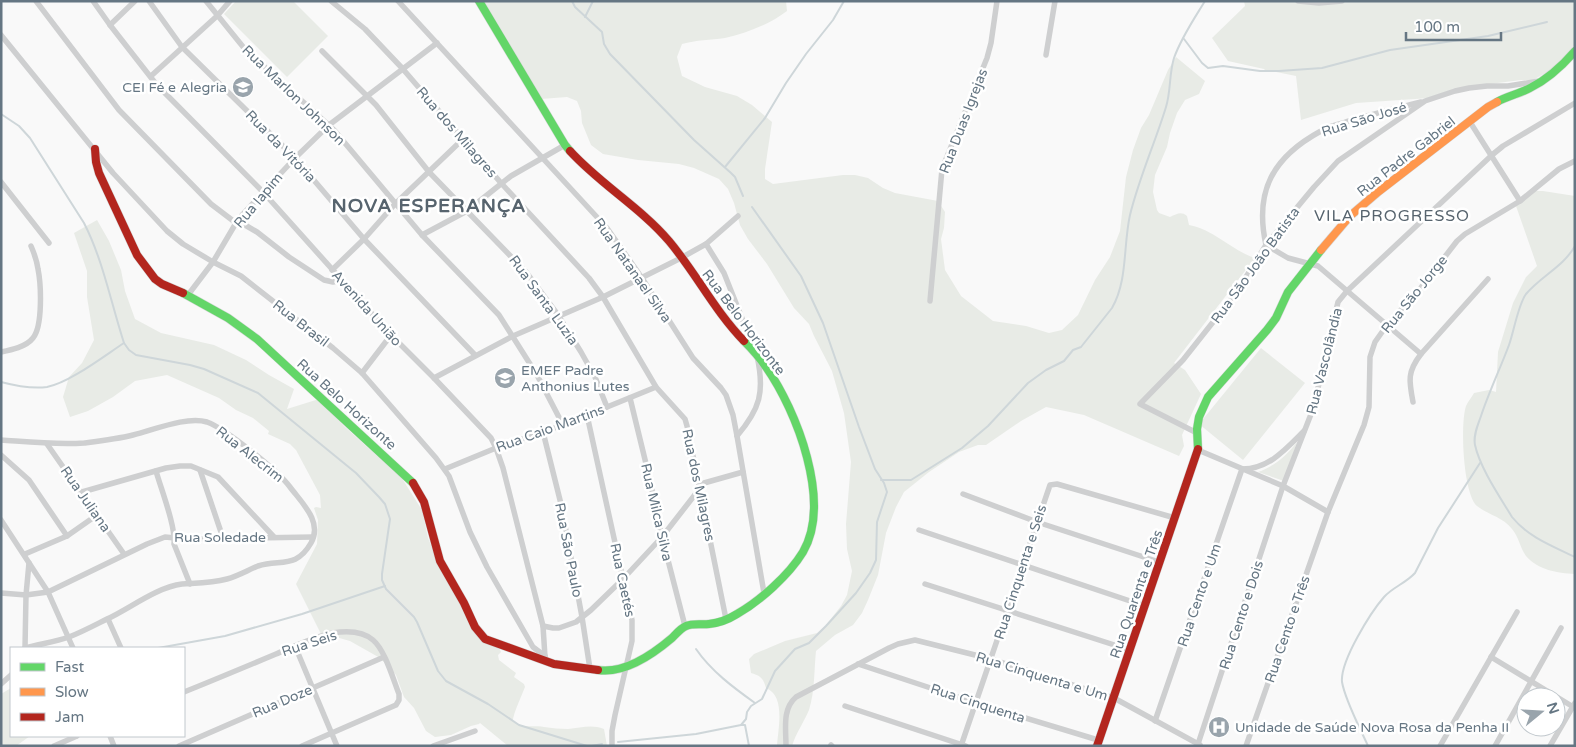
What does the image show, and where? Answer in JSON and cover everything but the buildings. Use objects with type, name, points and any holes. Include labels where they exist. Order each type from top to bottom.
[{"type":"street","points":[[36,1],[128,121],[212,204],[236,223],[245,225],[257,232],[289,257],[324,280],[333,282],[341,280]]},
{"type":"street","name":"Avenida União","points":[[94,1],[110,25],[150,76],[264,192],[391,335],[483,429],[496,448],[503,468],[543,626],[545,659]]},
{"type":"street","points":[[110,25],[134,1]]},
{"type":"street","name":"Rua da Vitória","points":[[149,1],[182,47],[295,158],[364,239],[475,356]]},
{"type":"street","name":"Rua Marlon Johnson","points":[[206,1],[244,48],[329,125],[345,142],[422,235],[492,308],[513,336],[537,375],[563,425]]},
{"type":"street","points":[[150,76],[217,16],[230,1]]},
{"type":"street","name":"Rua Natanael Silva","points":[[398,1],[606,228],[642,278],[693,358],[726,395],[733,415],[764,593]]},
{"type":"street","name":"Rua Belo Horizonte","points":[[95,149],[99,173],[142,264],[162,284],[188,295],[228,318],[257,339],[406,476],[424,502],[440,561],[480,632],[493,643],[564,666],[615,670],[625,668],[671,639],[685,626],[726,619],[752,603],[793,566],[802,554],[812,520],[813,490],[809,457],[792,412],[765,365],[731,328],[681,258],[657,229],[578,161],[565,145],[480,1]]},
{"type":"street","name":"Rua Duas Igrejas","points":[[930,301],[942,169],[987,58],[997,1]]},
{"type":"street","points":[[1046,55],[1056,1]]},
{"type":"street","points":[[1298,1],[1319,3],[1342,1]]},
{"type":"street","name":"Rua dos Milagres","points":[[333,2],[365,28],[402,68],[501,183],[588,278],[603,297],[656,387],[685,419],[726,619]]},
{"type":"street","name":"Rua Brasil","points":[[1,35],[113,172],[171,235],[213,262],[241,276],[362,373],[445,468],[470,532],[487,566],[533,647],[545,659]]},
{"type":"street","name":"Rua Iapim","points":[[188,295],[213,262],[236,223],[295,158],[329,125],[437,43]]},
{"type":"street","name":"Rua Santa Luzia","points":[[322,50],[389,120],[429,172],[515,259],[558,315],[588,364],[607,407]]},
{"type":"street","name":"Rua Padre Gabriel","points":[[1198,450],[1198,418],[1201,408],[1208,397],[1268,330],[1288,292],[1337,230],[1363,204],[1488,107],[1502,99],[1529,89],[1544,80],[1561,67],[1575,51]]},
{"type":"street","name":"Rua São João Batista","points":[[1197,434],[1140,404],[1183,360],[1227,305],[1266,245],[1338,161],[1425,101],[1455,90],[1487,86],[1508,86],[1544,80]]},
{"type":"street","name":"Rua São José","points":[[1266,245],[1263,225],[1266,188],[1276,168],[1295,148],[1322,130],[1356,118],[1425,101]]},
{"type":"street","name":"Rua Vascolândia","points":[[1283,486],[1313,410],[1335,309],[1342,295],[1492,155],[1503,146],[1575,102]]},
{"type":"street","points":[[1470,122],[1520,201]]},
{"type":"street","points":[[332,270],[463,139]]},
{"type":"street","points":[[422,235],[467,211],[501,183],[565,145]]},
{"type":"street","name":"Rua São Jorge","points":[[1328,512],[1364,425],[1369,407],[1370,357],[1375,342],[1387,325],[1420,289],[1457,241],[1465,234],[1520,201],[1559,169],[1575,161]]},
{"type":"street","points":[[1,182],[49,243]]},
{"type":"street","points":[[434,378],[513,336],[603,297],[681,258],[706,244],[738,216]]},
{"type":"street","points":[[706,244],[724,273],[758,356],[762,381],[759,401],[755,411],[737,436]]},
{"type":"street","points":[[1266,245],[1288,258],[1318,266],[1420,354]]},
{"type":"street","points":[[1,352],[26,344],[33,339],[37,331],[40,314],[40,278],[31,246]]},
{"type":"street","points":[[1413,402],[1410,377],[1414,363],[1488,279]]},
{"type":"street","points":[[362,373],[391,335]]},
{"type":"street","name":"Rua Caio Martins","points":[[445,468],[563,425],[656,387]]},
{"type":"street","name":"Rua Milca Silva","points":[[630,398],[685,626]]},
{"type":"street","name":"Rua Caetés","points":[[587,415],[633,630],[612,732],[612,746]]},
{"type":"street","name":"Rua Alecrim","points":[[1,440],[47,444],[84,443],[120,438],[185,422],[206,422],[239,443],[286,482],[311,515],[314,525],[313,538]]},
{"type":"street","points":[[1242,469],[1266,465],[1284,451],[1305,430]]},
{"type":"street","name":"Rua São Paulo","points":[[544,432],[561,504],[590,669]]},
{"type":"street","name":"Rua Juliana","points":[[47,444],[124,554]]},
{"type":"street","points":[[1198,450],[1283,486],[1328,512]]},
{"type":"street","name":"Rua Quarenta e Três","points":[[1097,743],[1198,450]]},
{"type":"street","points":[[1,455],[29,480],[67,536]]},
{"type":"street","points":[[82,492],[156,471],[180,466],[191,466],[218,477],[274,537]]},
{"type":"street","name":"Rua Cento e Um","points":[[1155,721],[1242,469]]},
{"type":"street","points":[[200,470],[223,538]]},
{"type":"street","points":[[156,471],[175,539],[176,549],[190,584]]},
{"type":"street","points":[[543,626],[553,628],[566,627],[582,617],[623,579],[662,537],[700,487],[708,481],[743,472]]},
{"type":"street","name":"Rua Cinquenta e Seis","points":[[963,745],[1048,488],[1052,484],[1057,484],[1175,518]]},
{"type":"street","name":"Rua Cento e Dois","points":[[1200,745],[1283,486]]},
{"type":"street","points":[[963,494],[1037,522],[1159,562]]},
{"type":"street","name":"Rua Cento e Três","points":[[1246,746],[1328,512]]},
{"type":"street","points":[[24,554],[67,536],[97,515]]},
{"type":"street","points":[[1,520],[48,592],[73,647]]},
{"type":"street","points":[[919,530],[1144,606]]},
{"type":"street","name":"Rua Soledade","points":[[1,593],[26,595],[48,592],[124,554],[166,537],[175,539],[313,538]]},
{"type":"street","points":[[29,647],[68,637],[166,589],[182,584],[208,583],[227,579],[260,566],[293,561],[299,558],[313,538]]},
{"type":"street","points":[[25,647],[29,562]]},
{"type":"street","points":[[925,584],[1007,612],[1130,650]]},
{"type":"street","points":[[1440,746],[1517,612]]},
{"type":"street","points":[[108,619],[121,647]]},
{"type":"street","points":[[1495,746],[1561,628]]},
{"type":"street","name":"Rua Seis","points":[[185,692],[329,634],[340,632],[359,633],[374,640],[384,657],[399,694],[399,700],[396,705],[331,733]]},
{"type":"street","name":"Rua Cinquenta e Um","points":[[786,746],[786,713],[788,706],[793,700],[801,694],[898,644],[915,640],[991,659],[1114,698],[1200,745]]},
{"type":"street","points":[[295,646],[336,746]]},
{"type":"street","name":"Rua Doze","points":[[179,746],[384,657]]},
{"type":"street","points":[[1491,657],[1574,706],[1550,746]]},
{"type":"street","name":"Rua Cinquenta","points":[[858,664],[1097,743]]},
{"type":"street","points":[[845,706],[963,745]]},
{"type":"street","points":[[433,746],[475,731]]},
{"type":"street","points":[[302,746],[331,733]]},
{"type":"street","points":[[54,746],[76,737]]},
{"type":"shaded area","points":[[236,1],[293,1],[328,36],[287,77],[224,14]]},
{"type":"shaded area","points":[[483,1],[786,1],[787,11],[773,20],[742,34],[682,44],[677,57],[682,76],[705,87],[737,96],[752,105],[772,122],[765,179],[773,184],[855,175],[868,178],[895,193],[938,201],[945,212],[941,239],[945,270],[961,296],[993,321],[1026,326],[1049,333],[1062,330],[1078,315],[1095,280],[1110,257],[1120,231],[1126,177],[1133,150],[1141,128],[1176,57],[1205,81],[1199,94],[1185,100],[1177,113],[1167,147],[1155,175],[1153,192],[1157,210],[1159,213],[1170,217],[1179,213],[1185,214],[1189,225],[1207,231],[1255,258],[1174,363],[1185,370],[1201,394],[1182,435],[1184,446],[1179,456],[1084,415],[1046,407],[1021,421],[986,445],[978,445],[959,452],[929,472],[904,492],[896,507],[886,533],[878,575],[862,613],[853,625],[835,635],[816,651],[811,703],[792,746],[777,746],[779,705],[761,678],[751,673],[749,659],[754,654],[785,641],[817,633],[841,606],[847,595],[852,571],[847,549],[846,524],[851,462],[844,413],[832,371],[809,324],[794,308],[767,264],[748,239],[740,225],[728,189],[719,179],[694,168],[679,164],[603,154],[591,145],[582,123],[581,111],[577,101],[567,97],[541,99]]},
{"type":"shaded area","points":[[1244,1],[1575,1],[1575,45],[1554,68],[1533,80],[1459,88],[1430,98],[1356,103],[1301,120],[1296,76],[1266,71],[1228,61],[1212,38],[1245,6]]},
{"type":"shaded area","points":[[1535,191],[1575,196],[1575,574],[1555,572],[1536,565],[1526,556],[1516,535],[1508,525],[1477,506],[1472,499],[1464,458],[1463,427],[1466,406],[1474,393],[1489,390],[1496,392],[1498,352],[1513,303],[1526,277],[1537,266],[1516,206]]},
{"type":"shaded area","points":[[97,220],[109,241],[121,270],[125,291],[135,319],[161,333],[214,345],[246,360],[294,389],[287,409],[319,399],[345,427],[376,455],[396,469],[422,510],[428,538],[436,557],[469,619],[499,648],[501,652],[498,655],[499,660],[516,673],[514,677],[524,684],[525,687],[513,721],[524,726],[559,729],[590,727],[604,729],[607,746],[508,746],[480,723],[451,735],[435,737],[426,731],[414,708],[404,697],[396,675],[380,658],[350,641],[322,636],[296,584],[317,544],[318,520],[314,508],[321,508],[320,495],[296,450],[290,444],[268,434],[269,431],[253,418],[236,410],[219,398],[167,375],[135,381],[113,397],[88,411],[70,417],[63,397],[69,377],[82,363],[94,340],[87,297],[87,271],[74,233]]},
{"type":"shaded area","points":[[1261,348],[1305,383],[1243,460],[1199,424]]},
{"type":"shaded area","points":[[1297,442],[1284,481],[1258,472],[1280,460]]},
{"type":"shaded area","points":[[10,689],[10,737],[29,737],[16,746],[1,746],[1,694]]},
{"type":"waterway","points":[[572,1],[575,7],[602,32],[604,44],[610,54],[694,140],[735,177],[743,196]]},
{"type":"waterway","points":[[585,17],[593,1]]},
{"type":"waterway","points":[[725,167],[765,118],[786,83],[833,20],[844,1]]},
{"type":"waterway","points":[[881,480],[911,480],[962,448],[988,426],[1028,383],[1046,370],[1064,361],[1073,350],[1081,347],[1112,308],[1121,286],[1130,215],[1166,107],[1174,58],[1184,36],[1205,1]]},
{"type":"waterway","points":[[1184,39],[1208,68],[1223,66],[1260,71],[1279,71],[1322,68],[1390,50],[1488,36],[1547,22]]},
{"type":"waterway","points":[[1,114],[19,126],[30,138],[84,223],[102,267],[124,343],[129,350],[136,355],[204,369],[258,393],[356,473],[385,504],[390,519],[382,580],[386,589],[414,617],[438,671],[446,681],[488,704],[519,725],[587,746]]},
{"type":"waterway","points":[[618,742],[696,734],[741,725],[746,719],[747,712],[751,706],[762,699],[775,671],[795,649],[809,643],[826,626],[856,593],[870,573],[876,560],[877,522],[887,492],[884,483],[875,469],[823,323],[801,276],[752,207]]},
{"type":"waterway","points":[[1575,246],[1564,260],[1532,288],[1523,299],[1509,345],[1487,398],[1475,434],[1475,445],[1486,473],[1512,517],[1533,536],[1575,557]]},
{"type":"waterway","points":[[1,382],[35,388],[47,387],[66,380],[124,343]]},
{"type":"waterway","points":[[1368,746],[1349,705],[1342,682],[1346,662],[1357,637],[1378,604],[1384,597],[1415,573],[1438,528],[1480,463]]},
{"type":"waterway","points":[[164,647],[225,636],[302,614],[385,586]]},
{"type":"waterway","points":[[696,649],[716,672],[755,703]]},
{"type":"waterway","points":[[741,725],[745,725],[749,746]]},
{"type":"waterway","points":[[592,746],[602,744]]},
{"type":"traffic: fast","points":[[479,1],[570,151]]},
{"type":"traffic: fast","points":[[1497,102],[1543,81],[1575,51]]},
{"type":"traffic: fast","points":[[1198,449],[1197,429],[1199,417],[1208,397],[1267,330],[1276,318],[1288,292],[1321,250]]},
{"type":"traffic: fast","points":[[183,293],[228,318],[257,339],[413,483]]},
{"type":"traffic: fast","points":[[598,670],[618,669],[637,662],[656,651],[686,626],[716,623],[734,616],[746,609],[773,587],[790,570],[803,552],[811,532],[814,508],[807,457],[789,407],[778,386],[761,360],[744,341]]},
{"type":"traffic: slow","points":[[1321,250],[1350,216],[1378,192],[1497,102]]},
{"type":"traffic: jam","points":[[95,149],[99,173],[137,255],[155,279],[183,293]]},
{"type":"traffic: jam","points":[[570,151],[594,174],[646,217],[669,241],[723,317],[744,341]]},
{"type":"traffic: jam","points":[[1097,746],[1198,449]]},
{"type":"traffic: jam","points":[[413,483],[424,502],[440,561],[464,603],[475,627],[485,639],[554,664],[598,670]]},
{"type":"place","name":"CEI Fé e Alegria","points":[[243,87]]},
{"type":"place","name":"EMEF Padre Anthonius Lutes","points":[[505,378]]},
{"type":"place","name":"Unidade de Saúde Nova Rosa da Penha II","points":[[1219,727]]},
{"type":"district","name":"NOVA ESPERANÇA","points":[[429,205]]},
{"type":"district","name":"VILA PROGRESSO","points":[[1392,215]]}]
